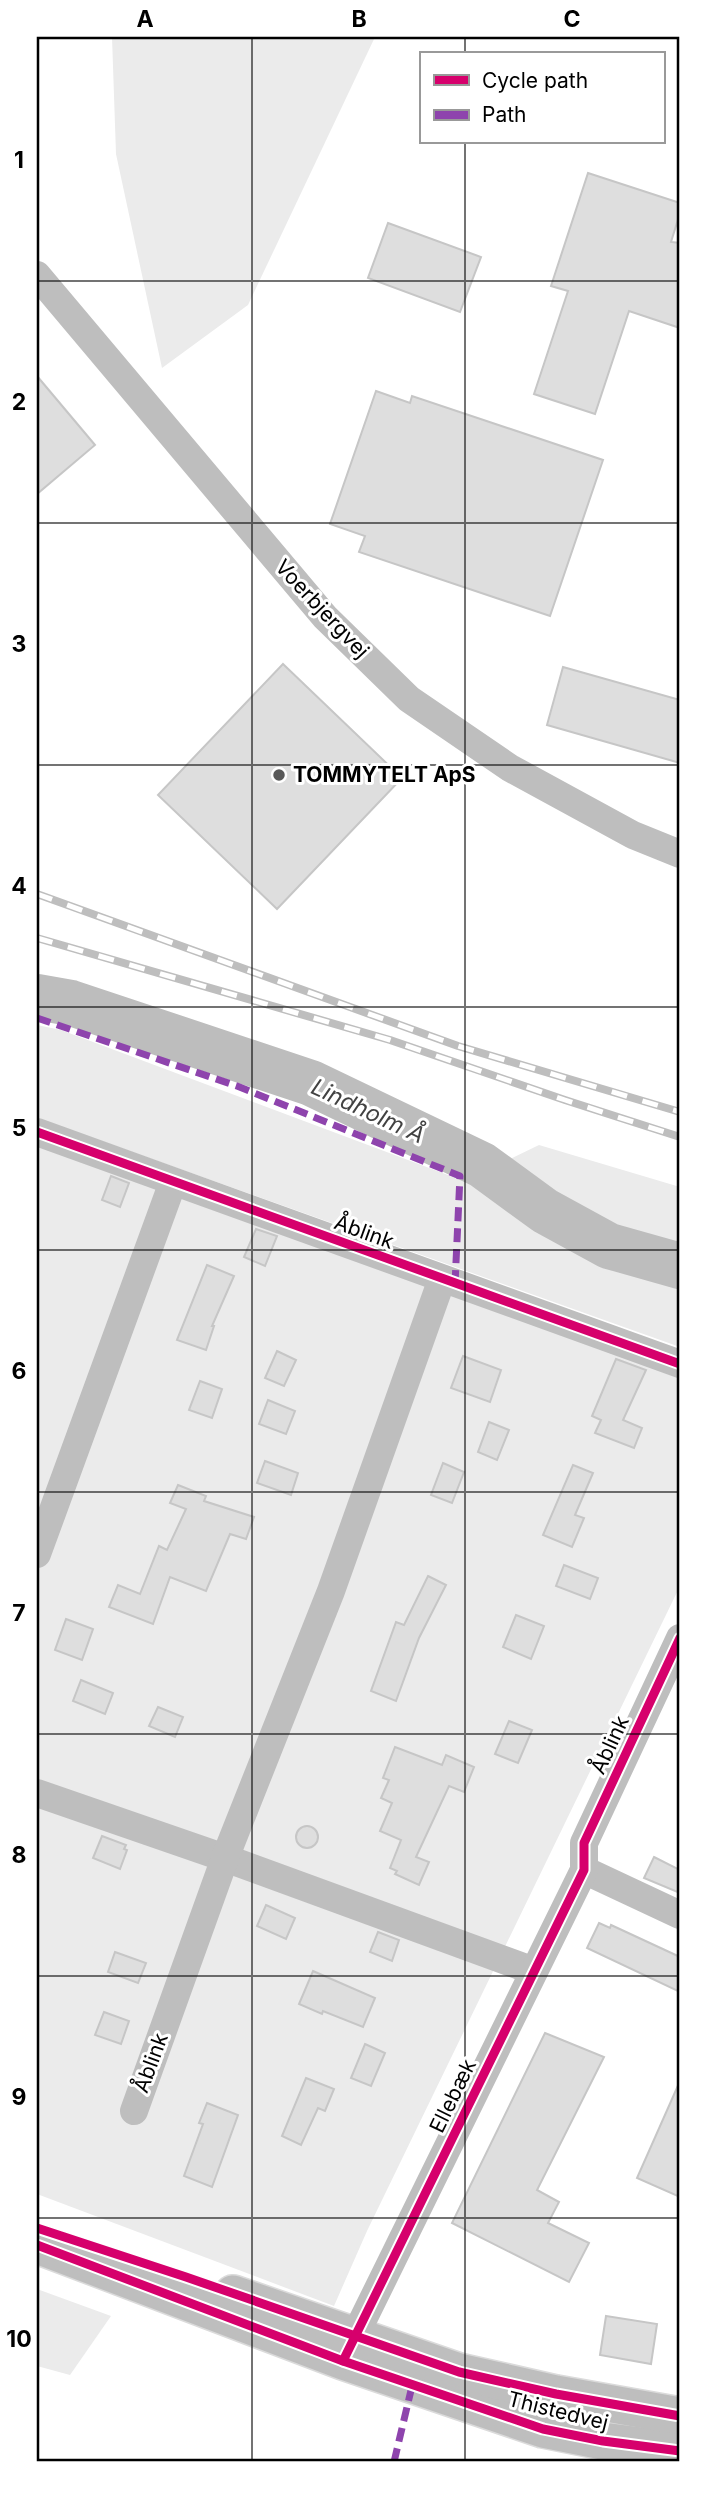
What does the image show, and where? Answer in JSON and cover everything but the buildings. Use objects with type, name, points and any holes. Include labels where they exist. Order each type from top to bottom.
[{"type":"main road","name":"Thistedvej","points":[[37,2228],[186,2277],[597,2452],[680,2451]]},
{"type":"main road","name":"Thistedvej","points":[[37,2245],[349,2348],[555,2394],[680,2416]]},
{"type":"street","name":"Voerbjergvej","points":[[37,275],[325,617],[409,699],[510,768],[633,835],[680,854]]},
{"type":"street","name":"Åblink","points":[[37,1132],[680,1364]]},
{"type":"street","points":[[37,1554],[173,1182]]},
{"type":"street","name":"Åblink","points":[[134,2111],[225,1858],[331,1591],[442,1279]]},
{"type":"street","name":"Åblink","points":[[584,1870],[584,1843],[680,1638]]},
{"type":"street","points":[[37,1793],[225,1858],[534,1971]]},
{"type":"street","points":[[584,1870],[680,1915]]},
{"type":"street","name":"Ellebæk","points":[[349,2348],[584,1870]]},
{"type":"street","points":[[597,2452],[613,2403]]},
{"type":"shaded area","points":[[112,37],[375,37],[248,305],[162,368],[116,154]]},
{"type":"shaded area","points":[[37,1025],[61,1030],[464,1181],[539,1145],[680,1187],[680,1347],[37,1118]]},
{"type":"shaded area","points":[[37,1144],[680,1375],[680,1586],[367,2231],[334,2306],[37,2194]]},
{"type":"shaded area","points":[[37,2289],[111,2316],[70,2375],[37,2366]]},
{"type":"waterway","name":"Lindholm Å","points":[[37,997],[71,1003],[311,1083],[482,1165],[545,1211],[609,1246],[680,1266]]},
{"type":"railway","points":[[37,894],[458,1046],[680,1112]]},
{"type":"railway","points":[[37,938],[390,1040],[680,1137]]},
{"type":"marked path","points":[[37,1018],[237,1086],[460,1176],[455,1284]]},
{"type":"marked path","points":[[394,2462],[412,2386]]},
{"type":"cycle path","points":[[37,1132],[680,1364]]},
{"type":"cycle path","points":[[343,2361],[584,1870],[584,1843],[680,1638]]},
{"type":"cycle path","points":[[37,2228],[459,2372],[556,2394],[680,2416]]},
{"type":"cycle path","points":[[37,2245],[343,2361],[543,2429],[603,2441],[680,2451]]},
{"type":"place","name":"TOMMYTELT ApS","points":[[279,775]]}]
